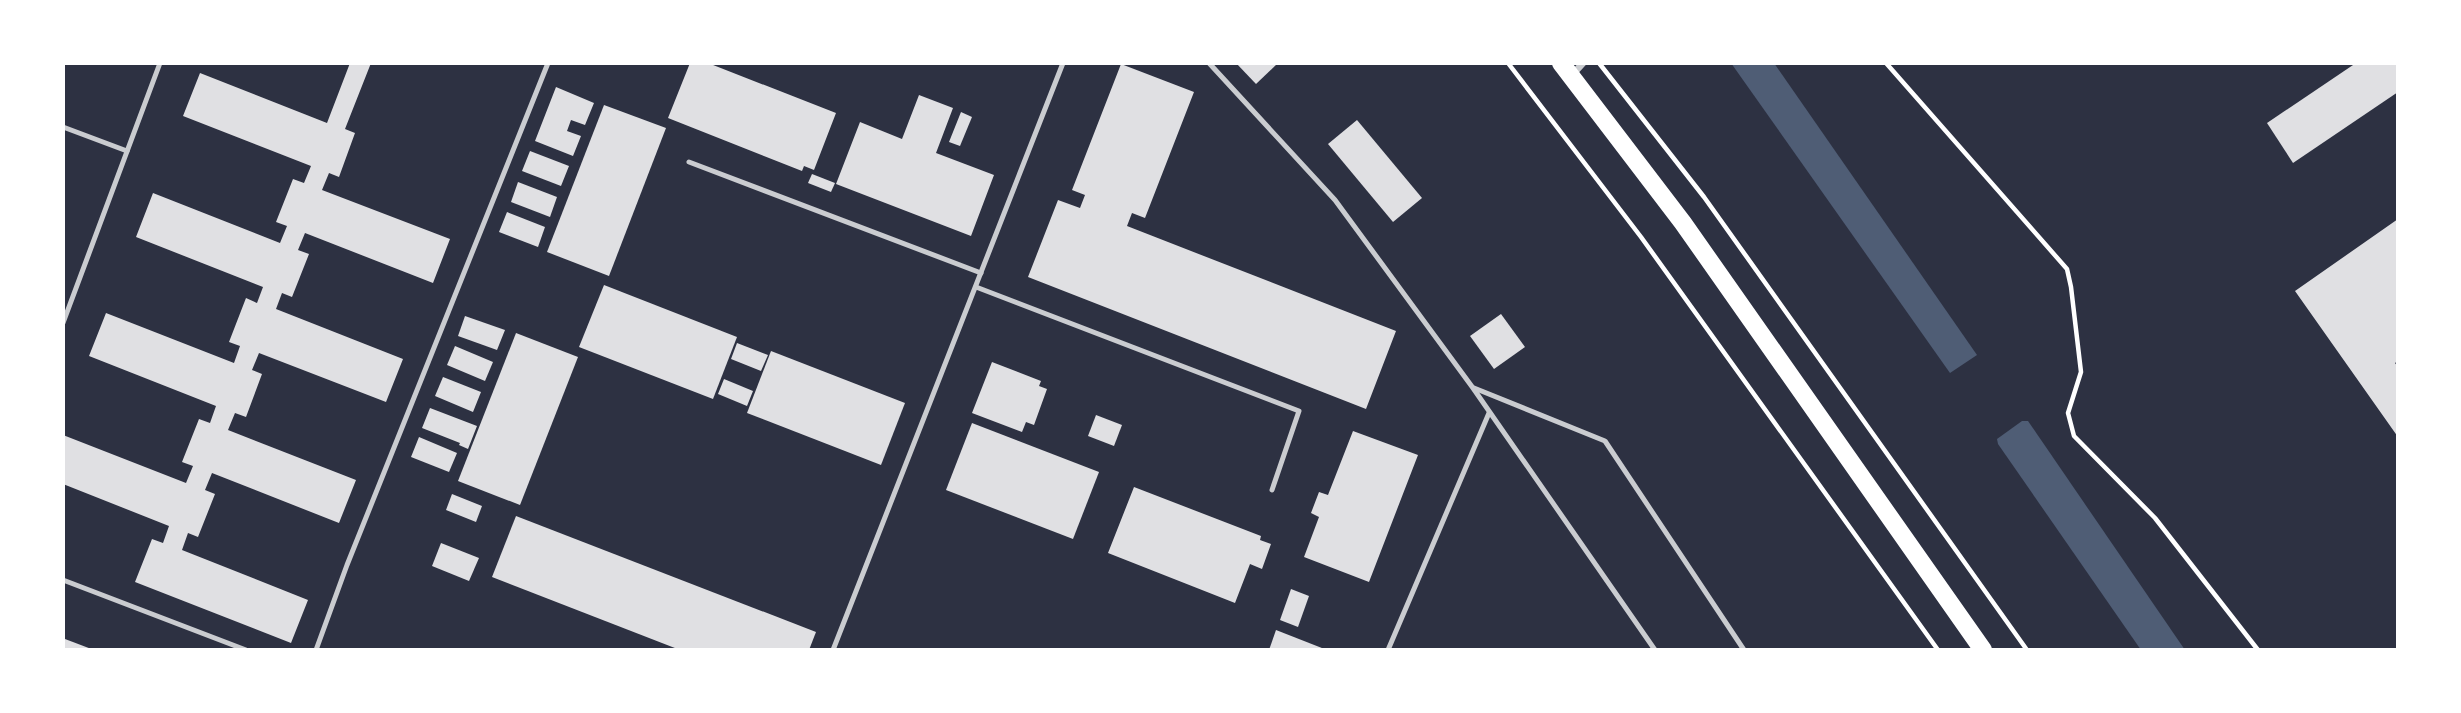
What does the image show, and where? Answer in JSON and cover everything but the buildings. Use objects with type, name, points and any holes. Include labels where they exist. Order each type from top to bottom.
[{"type":"main road","points":[[1572,67],[1782,361],[1983,650]]},
{"type":"lane","points":[[63,323],[160,63]]},
{"type":"lane","points":[[316,650],[346,565],[548,63]]},
{"type":"lane","points":[[833,650],[1063,63]]},
{"type":"lane","points":[[1209,63],[1335,200],[1473,388],[1655,650]]},
{"type":"lane","points":[[63,127],[127,151]]},
{"type":"lane","points":[[689,162],[981,273]]},
{"type":"lane","points":[[975,287],[1299,411],[1272,490]]},
{"type":"lane","points":[[1473,388],[1605,441],[1744,650]]},
{"type":"lane","points":[[1388,650],[1489,413]]},
{"type":"lane","points":[[63,580],[246,650]]},
{"type":"path","points":[[1508,63],[1641,237],[1938,650]]},
{"type":"path","points":[[1599,63],[1704,197],[2027,650]]},
{"type":"path","points":[[1886,63],[2067,269],[2081,372],[2068,413],[2074,436],[2155,518],[2258,650]]},
{"type":"water","points":[[1731,63],[1774,63],[1977,355],[1950,373]]},
{"type":"water","points":[[2022,421],[2028,421],[2185,650],[2141,650],[1998,444],[1997,439]]}]
